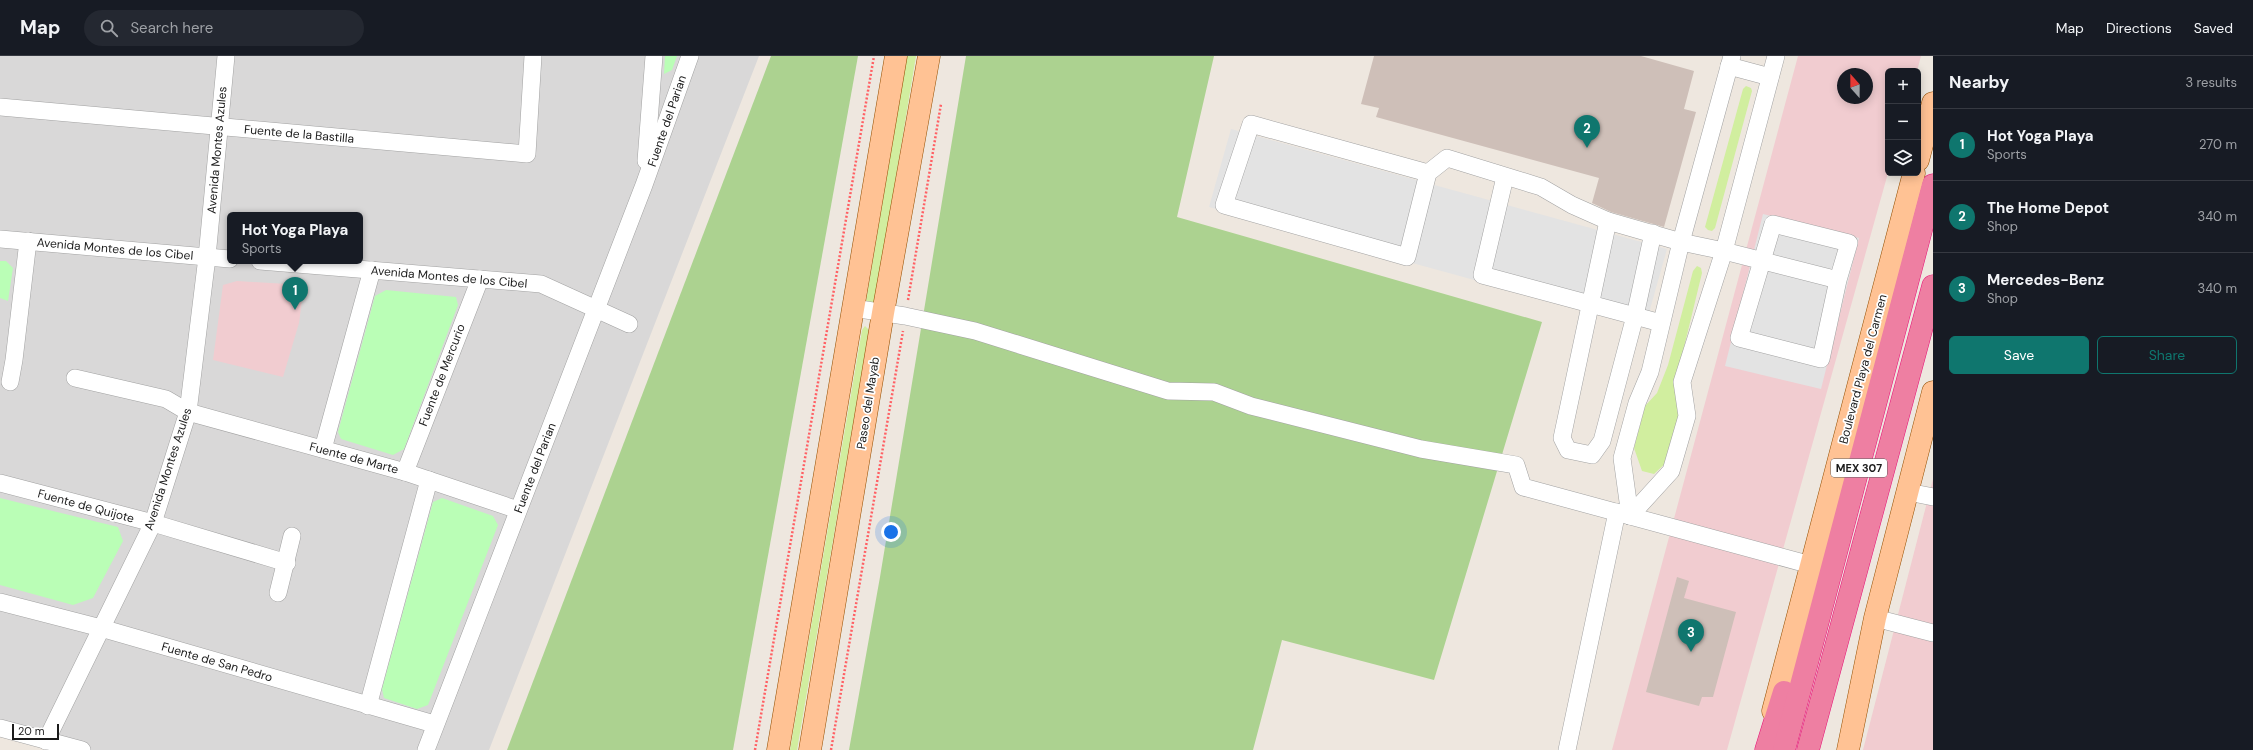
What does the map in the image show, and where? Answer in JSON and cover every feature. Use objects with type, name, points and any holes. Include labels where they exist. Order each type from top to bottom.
[{"type":"highway","name":"MEX 307","points":[[1784,750],[1933,185]]},
{"type":"highway","name":"MEX 307","points":[[1818,749],[1891,440],[1933,286]]},
{"type":"highway","points":[[1766,750],[1814,598],[1837,511],[1861,457]]},
{"type":"main road","points":[[778,750],[896,56]]},
{"type":"main road","name":"Paseo del Mayab","points":[[810,750],[883,313],[929,56]]},
{"type":"main road","points":[[1921,149],[1933,104]]},
{"type":"main road","name":"Boulevard Playa del Carmen","points":[[1762,750],[1913,176]]},
{"type":"main road","points":[[1848,750],[1875,618],[1933,392]]},
{"type":"street","name":"Avenida Montes Azules","points":[[46,740],[153,523],[188,412],[207,257],[226,56]]},
{"type":"street","name":"Fuente de la Bastilla","points":[[0,107],[527,154],[533,56]]},
{"type":"street","name":"Fuente del Parian","points":[[644,185],[654,56]]},
{"type":"street","name":"Fuente del Parian","points":[[426,750],[434,724],[597,310],[690,56]]},
{"type":"street","points":[[1623,514],[1671,471],[1687,416],[1682,382],[1724,251],[1776,56]]},
{"type":"street","points":[[1567,750],[1623,514],[1622,458],[1637,403],[1650,372],[1681,242],[1731,61],[1770,77]]},
{"type":"street","points":[[1428,173],[1251,124],[1224,206],[1407,258],[1428,173],[1447,158],[1541,187],[1572,205],[1608,221],[1681,242],[1724,251],[1762,262],[1838,280]]},
{"type":"street","points":[[1505,177],[1482,275],[1661,323]]},
{"type":"street","points":[[1608,221],[1592,304],[1562,438],[1568,450],[1592,455],[1602,441],[1635,316],[1653,233]]},
{"type":"street","points":[[1773,224],[1849,243],[1838,280],[1821,359],[1739,338],[1773,224]]},
{"type":"street","name":"Avenida Montes de los Cibel","points":[[0,239],[227,258]]},
{"type":"street","points":[[10,382],[7,358],[28,241]]},
{"type":"street","name":"Avenida Montes de los Cibel","points":[[297,264],[541,284],[629,324]]},
{"type":"street","points":[[324,449],[372,270]]},
{"type":"street","name":"Fuente de Mercurio","points":[[405,472],[480,279]]},
{"type":"street","points":[[853,308],[905,316],[975,331],[1168,392],[1214,392],[1251,406],[1421,449],[1516,465],[1523,487],[1811,565]]},
{"type":"street","name":"Fuente de Marte","points":[[75,378],[166,399],[188,412],[405,472],[518,510]]},
{"type":"street","points":[[368,706],[429,480]]},
{"type":"street","name":"Fuente de Quijote","points":[[0,483],[153,523],[287,563]]},
{"type":"street","points":[[1908,492],[1933,498]]},
{"type":"street","points":[[278,593],[287,563],[292,536]]},
{"type":"street","name":"Fuente de San Pedro","points":[[0,602],[101,628],[434,724]]},
{"type":"street","points":[[1875,618],[1933,633]]},
{"type":"street","points":[[0,728],[82,750]]},
{"type":"path","points":[[755,750],[874,56]]},
{"type":"path","points":[[831,750],[941,103]]},
{"type":"shaded area","points":[[0,56],[759,56],[489,750],[51,750],[0,736]]},
{"type":"shaded area","points":[[1798,56],[1921,56],[1918,68],[1885,68],[1885,176],[1887,176],[1727,750],[1612,750]]},
{"type":"shaded area","points":[[1231,129],[1667,249],[1645,327],[1209,207]]},
{"type":"shaded area","points":[[1763,214],[1859,238],[1821,389],[1725,366]]},
{"type":"shaded area","points":[[237,281],[304,285],[299,323],[283,377],[213,360],[223,285]]},
{"type":"shaded area","points":[[1933,479],[1933,750],[1863,750]]},
{"type":"green space","points":[[665,56],[677,56],[672,70],[664,74]]},
{"type":"green space","points":[[771,56],[858,56],[733,750],[507,750]]},
{"type":"green space","points":[[907,56],[916,56],[875,303],[866,302]]},
{"type":"green space","points":[[966,56],[1214,56],[1177,217],[1542,322],[1434,680],[1282,640],[1253,750],[849,750],[880,577]]},
{"type":"green space","points":[[1746,86],[1751,88],[1752,91],[1715,228],[1712,231],[1705,227],[1743,89]]},
{"type":"green space","points":[[0,261],[6,261],[13,268],[8,301],[0,298]]},
{"type":"green space","points":[[1697,266],[1701,268],[1702,273],[1678,372],[1681,416],[1670,459],[1654,474],[1642,471],[1634,448],[1645,406],[1657,393],[1668,365],[1693,271]]},
{"type":"green space","points":[[386,290],[456,297],[458,305],[404,449],[393,455],[341,439],[338,432],[375,296]]},
{"type":"green space","points":[[865,326],[869,330],[797,750],[790,750],[862,330]]},
{"type":"green space","points":[[0,498],[118,527],[123,541],[93,598],[73,605],[0,585]]},
{"type":"green space","points":[[442,498],[493,516],[498,525],[428,705],[417,709],[384,698],[382,689],[433,502]]},
{"type":"building","points":[[1374,56],[1641,56],[1694,71],[1684,109],[1696,112],[1664,227],[1611,212],[1592,203],[1599,178],[1376,117],[1379,108],[1361,104]]},
{"type":"building","points":[[1677,577],[1689,581],[1684,598],[1736,612],[1713,697],[1702,697],[1699,706],[1646,692]]},
{"type":"place","name":"The Home Depot","points":[[1587,148]]},
{"type":"place","name":"Hot Yoga Playa","points":[[295,310]]},
{"type":"place","name":"Mercedes-Benz","points":[[1691,652]]}]
